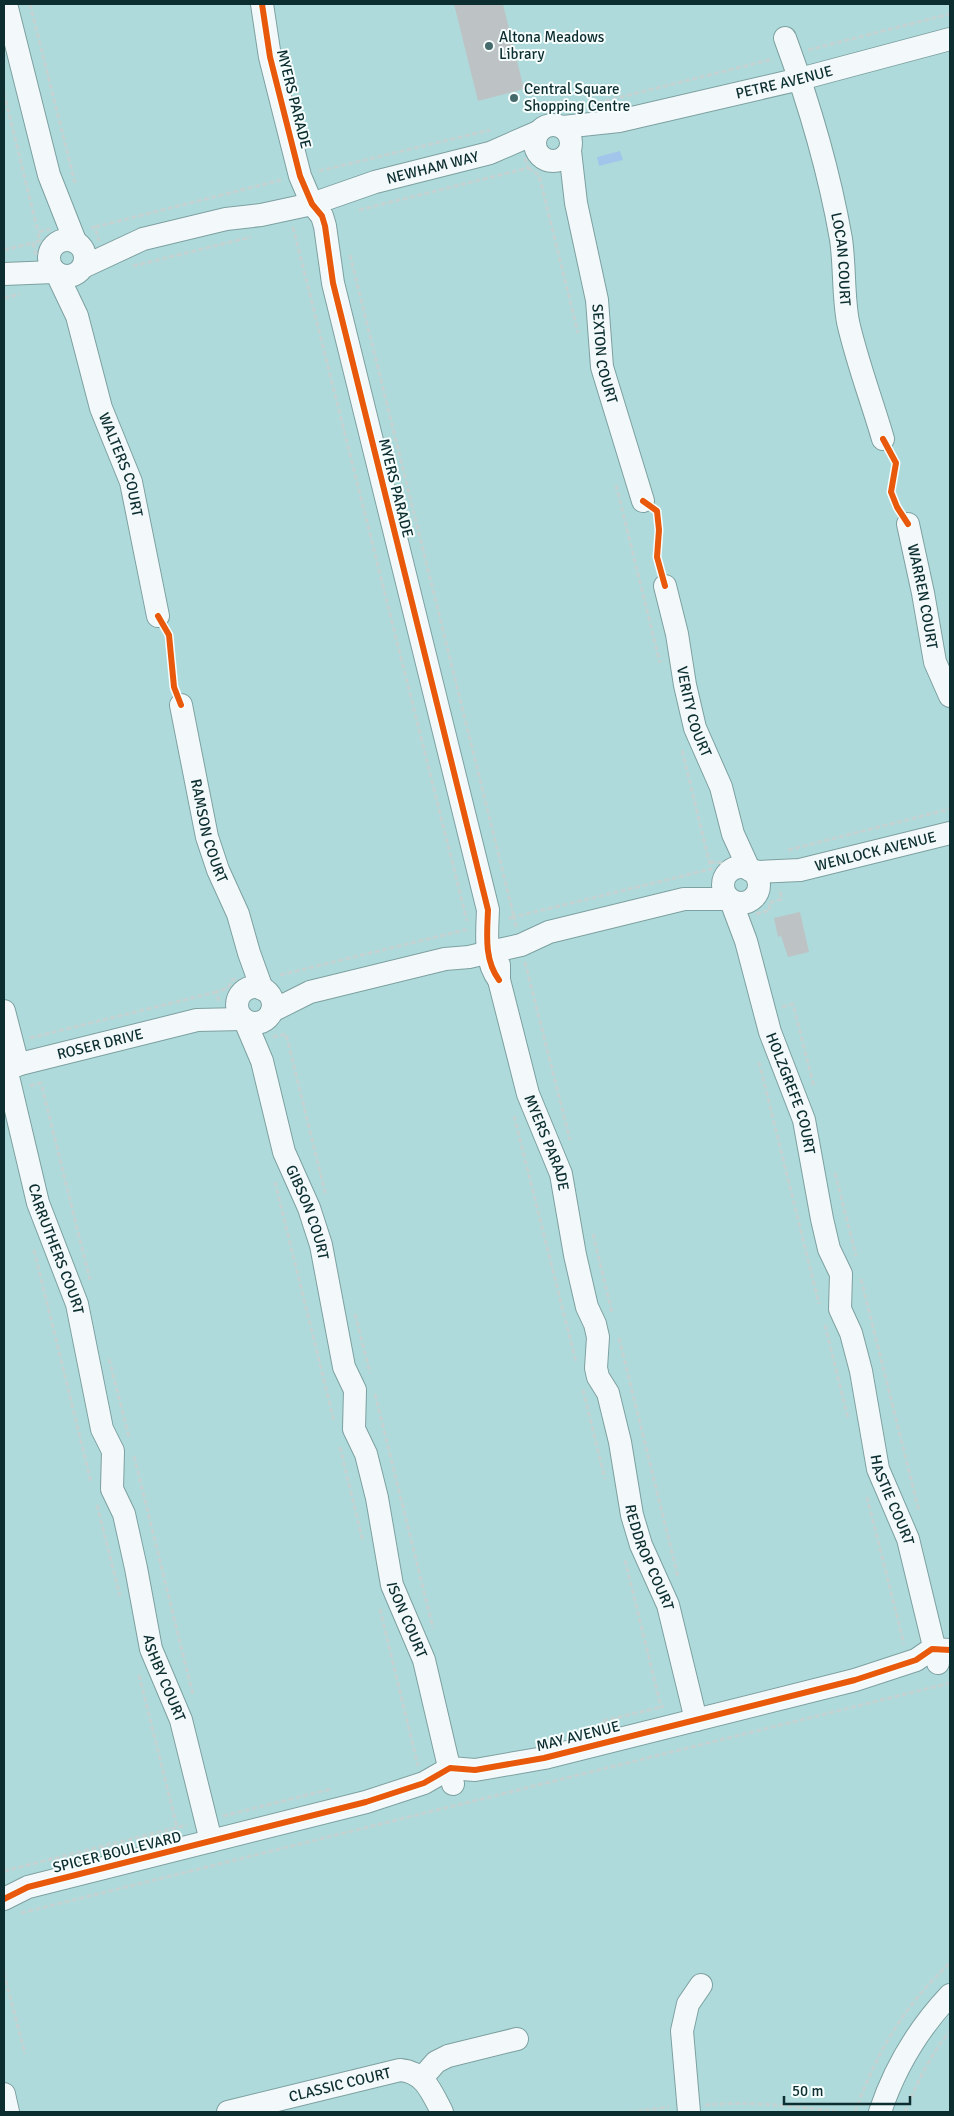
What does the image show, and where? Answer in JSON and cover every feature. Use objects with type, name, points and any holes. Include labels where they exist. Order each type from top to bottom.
[{"type":"street","name":"WALTERS COURT","points":[[6,4],[49,175],[58,250],[101,408],[127,468],[136,499],[158,616]]},
{"type":"street","name":"MYERS PARADE","points":[[262,4],[270,57],[280,102],[309,198],[310,221],[333,284],[492,932],[499,980],[528,1094],[561,1174],[575,1255],[587,1307],[595,1324],[598,1337],[598,1377],[608,1393]]},
{"type":"street","name":"PETRE AVENUE","points":[[563,128],[619,122],[800,79],[950,39]]},
{"type":"street","name":"LOCAN COURT","points":[[788,46],[800,79],[826,171],[841,242],[843,287],[849,324],[883,439]]},
{"type":"street","name":"PETRE AVENUE","points":[[570,150],[589,136],[619,122]]},
{"type":"street","points":[[550,125],[563,128],[570,134],[570,150],[566,156],[556,161],[534,159],[538,132],[550,125]]},
{"type":"street","name":"NEWHAM WAY","points":[[58,250],[143,239],[226,219],[261,215],[309,198],[490,153],[538,132]]},
{"type":"street","name":"SEXTON COURT","points":[[570,150],[576,203],[594,280],[602,367],[644,501]]},
{"type":"street","name":"NEWHAM WAY","points":[[490,153],[534,159]]},
{"type":"street","name":"SEXTON COURT","points":[[534,159],[562,179],[576,203]]},
{"type":"street","name":"NEWHAM WAY","points":[[5,274],[58,250],[143,239]]},
{"type":"street","name":"WARREN COURT","points":[[908,524],[935,662],[950,696]]},
{"type":"street","name":"VERITY COURT","points":[[664,586],[677,634],[691,714],[702,746],[720,787],[733,834],[740,885]]},
{"type":"street","name":"RAMSON COURT","points":[[181,705],[207,837],[218,870],[238,914],[249,953],[257,1002]]},
{"type":"street","name":"WENLOCK AVENUE","points":[[492,932],[521,944],[549,932],[740,885],[759,872],[800,870],[950,833]]},
{"type":"street","name":"HOLZGREFE COURT","points":[[740,885],[746,926],[746,941],[764,1010],[804,1120],[829,1249],[841,1274],[840,1309],[851,1333]]},
{"type":"street","name":"ROSER DRIVE","points":[[9,1067],[197,1020],[257,1002],[310,992],[445,959],[469,957],[492,932]]},
{"type":"street","name":"GIBSON COURT","points":[[257,1002],[262,1061],[284,1152],[309,1208],[321,1245],[334,1325],[344,1367],[355,1390],[354,1429],[366,1454]]},
{"type":"street","name":"CARRUTHERS COURT","points":[[4,1011],[12,1042],[9,1067],[38,1203],[77,1304],[102,1429],[113,1451],[111,1479],[114,1498],[124,1514]]},
{"type":"street","name":"HASTIE COURT","points":[[851,1333],[861,1371],[878,1470],[908,1539],[944,1657]]},
{"type":"street","name":"REDDROP COURT","points":[[608,1393],[620,1442],[632,1515],[641,1545],[668,1605],[696,1720]]},
{"type":"street","name":"ISON COURT","points":[[366,1454],[377,1498],[392,1585],[424,1660],[452,1776]]},
{"type":"street","name":"ASHBY COURT","points":[[124,1514],[151,1649],[181,1720],[211,1841]]},
{"type":"street","name":"MAY AVENUE","points":[[211,1841],[366,1802],[432,1796],[452,1776],[484,1783],[544,1758],[855,1680],[916,1660],[944,1657]]},
{"type":"street","name":"SPICER BOULEVARD","points":[[4,1888],[28,1887],[211,1841]]},
{"type":"street","name":"SPICER BOULEVARD","points":[[9,1907],[28,1887]]},
{"type":"street","points":[[689,2109],[682,2031],[688,2004],[701,1985]]},
{"type":"street","points":[[880,2112],[898,2068],[914,2039],[930,2016],[950,1995]]},
{"type":"street","points":[[442,2112],[422,2078],[436,2062],[448,2056],[517,2039]]},
{"type":"street","name":"CLASSIC COURT","points":[[228,2112],[392,2072],[409,2071],[422,2078]]},
{"type":"street","points":[[4,2094],[8,2112]]},
{"type":"path","points":[[30,4],[77,192]]},
{"type":"path","points":[[602,102],[788,46],[950,14]]},
{"type":"path","points":[[4,93],[58,250]]},
{"type":"path","points":[[349,212],[534,159],[580,340]]},
{"type":"path","points":[[4,250],[58,250],[84,220],[86,229],[95,227],[100,244]]},
{"type":"path","points":[[284,229],[294,227],[492,932]]},
{"type":"path","points":[[126,268],[256,236]]},
{"type":"path","points":[[348,246],[492,932]]},
{"type":"path","points":[[614,475],[662,669]]},
{"type":"path","points":[[257,1002],[711,868],[681,746]]},
{"type":"path","points":[[778,852],[950,809]]},
{"type":"path","points":[[12,1042],[216,992]]},
{"type":"path","points":[[764,1010],[793,1004],[815,1090]]},
{"type":"path","points":[[758,1057],[820,1308]]},
{"type":"path","points":[[834,1167],[857,1263]]},
{"type":"path","points":[[33,1246],[93,1488]]},
{"type":"path","points":[[860,1272],[921,1521]]},
{"type":"path","points":[[823,1318],[849,1424]]},
{"type":"path","points":[[866,1492],[904,1647]]},
{"type":"path","points":[[95,1498],[122,1604]]},
{"type":"path","points":[[4,1871],[177,1827],[139,1672]]},
{"type":"path","points":[[9,1907],[950,1683]]},
{"type":"path","points":[[4,1973],[25,2054]]},
{"type":"path","points":[[905,2112],[917,2082],[937,2047],[950,2031]]},
{"type":"path","points":[[630,2112],[654,2108],[689,2109],[740,2102],[839,2112]]},
{"type":"water","points":[[620,151],[623,160],[599,166],[597,157]]},
{"type":"building","name":"Altona Meadows Library","points":[[454,4],[503,4],[524,89],[478,101]]},
{"type":"building","points":[[800,912],[809,952],[788,957],[781,936],[778,937],[774,918]]},
{"type":"cycle path","points":[[262,4],[270,57],[300,176],[312,204],[322,216],[325,226],[333,283],[488,910],[487,937],[489,955],[494,972],[499,980]]},
{"type":"cycle path","points":[[883,439],[896,463],[891,492],[897,507],[908,524]]},
{"type":"cycle path","points":[[643,501],[657,511],[659,530],[657,557],[665,586]]},
{"type":"cycle path","points":[[158,616],[169,635],[174,687],[181,705]]},
{"type":"cycle path","points":[[4,1899],[28,1887],[366,1802],[424,1783],[450,1768],[475,1770],[544,1758],[855,1680],[916,1660],[932,1649],[950,1650]]},
{"type":"place","name":"Altona Meadows Library","points":[[489,46]]},
{"type":"place","name":"Central Square Shopping Centre","points":[[514,98]]}]
